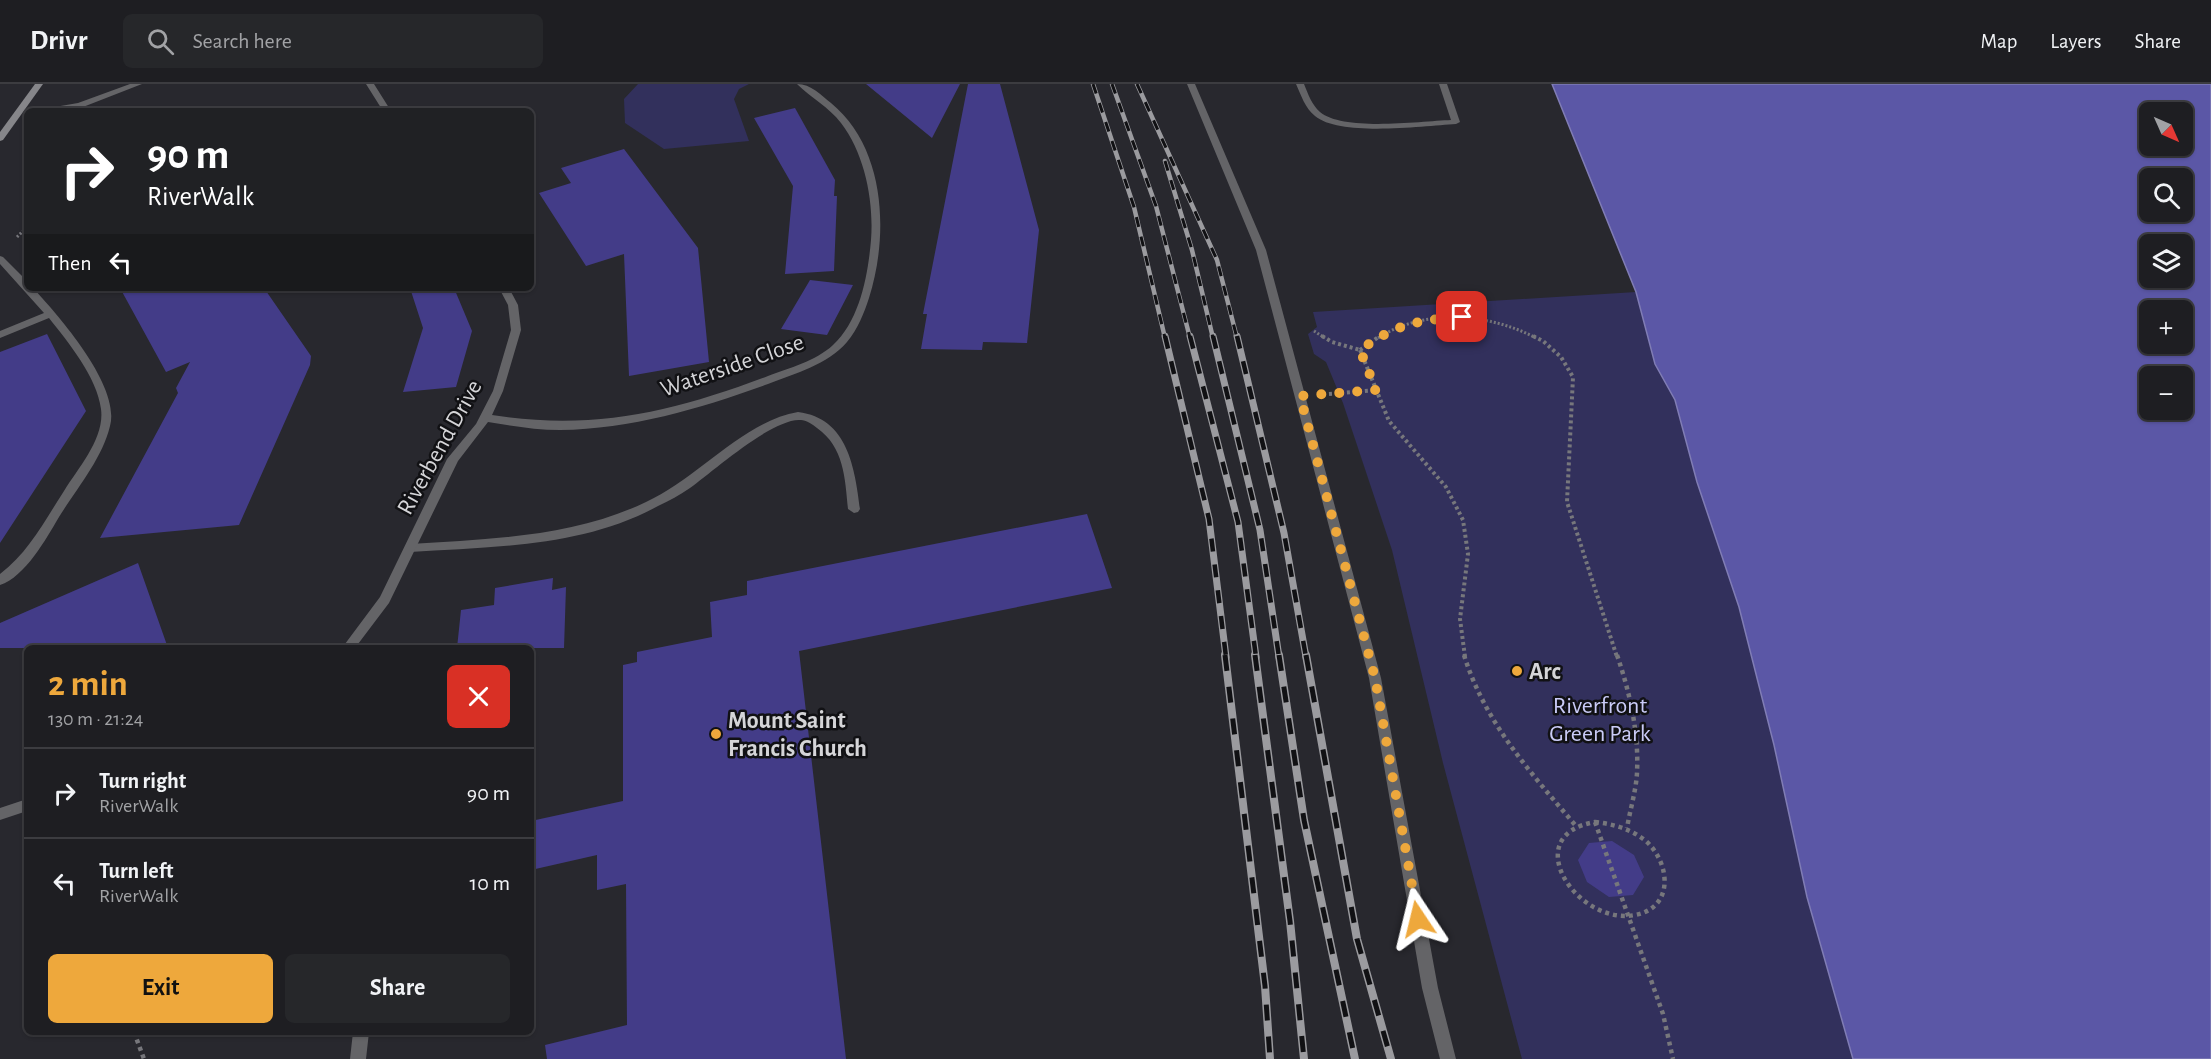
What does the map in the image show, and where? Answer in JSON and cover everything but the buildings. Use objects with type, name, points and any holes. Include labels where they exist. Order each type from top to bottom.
[{"type":"street","points":[[0,138],[39,84]]},
{"type":"street","points":[[62,108],[80,105],[138,84]]},
{"type":"street","points":[[370,84],[385,108]]},
{"type":"street","name":"Waterside Close","points":[[485,418],[560,426],[632,418],[695,404],[740,390],[804,365],[834,350],[842,342],[862,303],[873,263],[877,235],[874,192],[865,161],[849,128],[834,109],[801,84]]},
{"type":"street","points":[[1191,84],[1261,250],[1375,678],[1430,988],[1448,1059]]},
{"type":"street","points":[[1300,84],[1310,107],[1322,117],[1336,123],[1355,125],[1456,122],[1443,84]]},
{"type":"street","points":[[17,114],[24,113]]},
{"type":"street","points":[[0,259],[24,285]]},
{"type":"street","points":[[0,580],[14,571],[33,550],[100,441],[107,420],[106,404],[83,356],[52,313],[30,291]]},
{"type":"street","name":"Riverbend Drive","points":[[350,645],[385,600],[453,459],[485,418],[498,392],[516,330],[513,305],[506,291]]},
{"type":"street","points":[[0,336],[52,313]]},
{"type":"street","points":[[410,548],[513,541],[573,532],[612,522],[641,510],[681,488],[778,421],[797,415],[809,418],[825,427],[838,440],[848,460],[854,509]]},
{"type":"street","points":[[0,814],[24,806]]},
{"type":"street","points":[[358,1059],[361,1035]]},
{"type":"path","points":[[1576,826],[1502,734],[1485,710],[1472,682],[1461,645],[1460,621],[1467,576],[1467,553],[1465,529],[1460,512],[1441,481],[1395,430],[1360,350],[1395,328],[1416,322],[1462,317],[1500,323],[1529,335],[1560,356],[1569,368],[1573,377],[1567,502],[1598,603],[1624,676],[1637,737],[1637,775],[1627,828]]},
{"type":"path","points":[[1300,396],[1376,390]]},
{"type":"path","points":[[1595,822],[1663,1014],[1673,1059]]},
{"type":"path","points":[[1609,822],[1627,828],[1647,842],[1661,860],[1666,881],[1662,899],[1648,912],[1628,918],[1607,915],[1586,906],[1570,890],[1560,872],[1557,853],[1563,837],[1576,826],[1609,822]]},
{"type":"path","points":[[136,1035],[144,1059]]},
{"type":"green space","points":[[638,84],[749,84],[739,89],[734,99],[749,141],[664,149],[625,123],[624,99]]},
{"type":"green space","name":"Riverfront Green Park","points":[[1636,292],[1655,364],[1675,400],[1697,482],[1739,607],[1774,745],[1807,897],[1853,1059],[1522,1059],[1443,763],[1392,550],[1343,403],[1326,362],[1314,354],[1308,334],[1317,327],[1313,312]]},
{"type":"shaded area","points":[[1552,84],[2211,84],[2211,1059],[1853,1059],[1807,897],[1774,745],[1739,607],[1697,482],[1675,400],[1655,364],[1636,292]]},
{"type":"railway","points":[[1093,84],[1134,207],[1165,338]]},
{"type":"railway","points":[[1112,84],[1156,206],[1190,338]]},
{"type":"railway","points":[[1137,84],[1217,260],[1237,338]]},
{"type":"railway","points":[[1165,161],[1192,250],[1213,338]]},
{"type":"railway","points":[[1165,336],[1209,519],[1226,657]]},
{"type":"railway","points":[[1190,336],[1238,522],[1256,657]]},
{"type":"railway","points":[[1213,336],[1260,530],[1279,657]]},
{"type":"railway","points":[[1237,336],[1284,533],[1306,657]]},
{"type":"railway","points":[[1225,655],[1265,986],[1270,1059]]},
{"type":"railway","points":[[1255,655],[1290,921],[1304,1059]]},
{"type":"railway","points":[[1279,655],[1304,820],[1355,1059]]},
{"type":"railway","points":[[1306,655],[1357,939],[1391,1059]]},
{"type":"place","name":"Arc","points":[[1517,671]]},
{"type":"place","name":"Mount Saint Francis Church","points":[[716,734]]},
{"type":"route","points":[[1418,919],[1375,678],[1300,396],[1376,390],[1360,350],[1395,328],[1416,322],[1462,317]]}]
